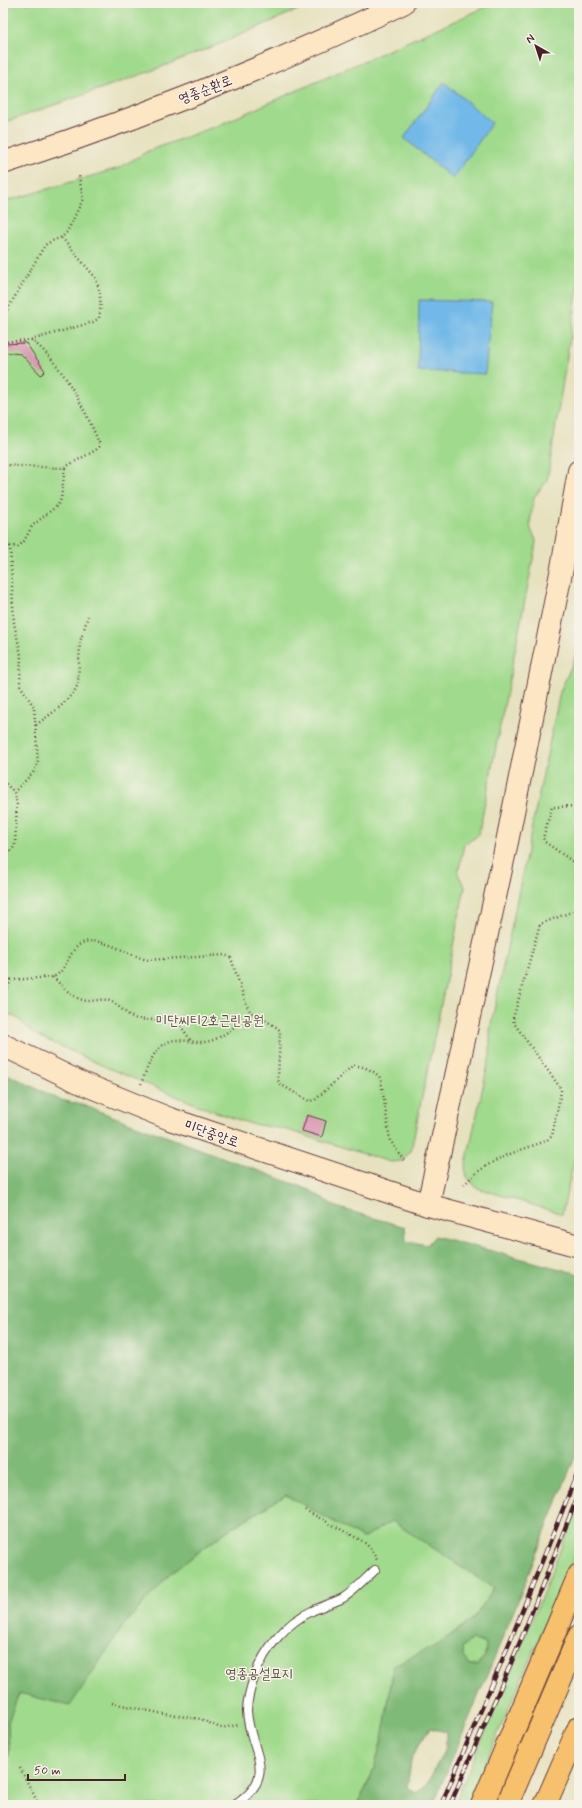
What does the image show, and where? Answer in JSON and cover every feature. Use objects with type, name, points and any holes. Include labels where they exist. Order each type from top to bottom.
[{"type":"highway","points":[[482,1805],[579,1575]]},
{"type":"highway","points":[[507,1805],[579,1636]]},
{"type":"highway","points":[[545,1805],[579,1727]]},
{"type":"street","name":"영종순환로","points":[[3,163],[132,118],[232,79],[326,39],[403,3]]},
{"type":"street","points":[[428,1204],[507,842],[560,576],[579,471]]},
{"type":"street","name":"미단중앙로","points":[[3,1045],[79,1082],[170,1119],[428,1204],[579,1246]]},
{"type":"lane","points":[[235,1805],[252,1792],[257,1784],[260,1773],[260,1764],[249,1724],[247,1710],[248,1700],[255,1675],[260,1664],[276,1640],[298,1618],[344,1597],[375,1570]]},
{"type":"path","points":[[3,317],[45,245],[62,237],[67,232],[83,199],[78,176]]},
{"type":"path","points":[[3,342],[31,340],[93,322],[100,318],[101,310],[98,283],[95,277],[62,237]]},
{"type":"path","points":[[3,465],[65,466],[99,447],[99,443],[74,393],[64,377],[48,355],[31,340]]},
{"type":"path","points":[[10,546],[18,547],[24,541],[32,526],[58,505],[61,499],[65,466]]},
{"type":"path","points":[[3,536],[10,546],[14,623],[21,655],[20,685],[33,703],[38,763],[37,769],[14,792]]},
{"type":"path","points":[[36,725],[60,707],[74,692],[78,684],[80,642],[88,616]]},
{"type":"path","points":[[577,642],[579,646]]},
{"type":"path","points":[[579,711],[576,716],[579,721]]},
{"type":"path","points":[[3,781],[14,792],[18,802],[16,842],[14,850],[3,860]]},
{"type":"path","points":[[579,806],[552,807],[543,838],[545,842],[579,866]]},
{"type":"path","points":[[464,1185],[480,1169],[490,1163],[546,1141],[552,1136],[561,1089],[514,1024],[513,1019],[540,924],[579,909]]},
{"type":"path","points":[[11,980],[53,977],[62,971],[76,947],[85,942],[111,944],[139,958],[149,960],[225,954],[231,958],[246,1004],[251,1013],[278,1028],[280,1031],[278,1080],[280,1084],[309,1102],[315,1100],[352,1066],[358,1066],[377,1074],[380,1080],[390,1140],[405,1162]]},
{"type":"path","points":[[3,969],[11,980]]},
{"type":"path","points":[[53,977],[72,995],[88,1001],[107,1000],[132,1017],[138,1019],[173,1018],[181,1026],[192,1042]]},
{"type":"path","points":[[3,999],[11,980]]},
{"type":"path","points":[[140,1084],[150,1062],[161,1047],[174,1040],[209,1042],[218,1038],[251,1013]]},
{"type":"path","points":[[305,1510],[364,1542],[371,1549],[377,1560],[375,1570]]},
{"type":"path","points":[[112,1703],[164,1714],[201,1719],[220,1728],[249,1724]]},
{"type":"path","points":[[20,1768],[40,1805]]},
{"type":"green space","points":[[3,3],[313,3],[227,41],[151,71],[3,123]]},
{"type":"green space","name":"미단씨티2호근린공원","points":[[495,3],[579,3],[579,281],[547,481],[534,497],[530,523],[531,530],[536,540],[535,549],[479,833],[476,837],[464,844],[458,874],[465,887],[411,1151],[402,1161],[390,1162],[284,1129],[251,1124],[210,1110],[108,1068],[36,1035],[17,1018],[3,1011],[3,202],[119,168],[148,151],[219,125]]},
{"type":"green space","points":[[579,639],[579,1139],[562,1214],[477,1188],[467,1177],[465,1168],[490,1055],[490,1030],[560,692],[574,660]]},
{"type":"green space","points":[[3,1072],[58,1099],[85,1106],[310,1190],[336,1207],[405,1227],[406,1241],[427,1245],[435,1236],[579,1274],[579,1446],[517,1603],[433,1805],[356,1805],[365,1789],[378,1755],[386,1719],[394,1665],[437,1645],[474,1618],[494,1588],[392,1521],[363,1538],[286,1495],[228,1530],[171,1573],[124,1625],[70,1706],[19,1693],[8,1722],[9,1756],[3,1760]],"holes":[[[472,1639],[486,1644],[485,1656],[477,1665],[469,1665],[463,1656],[462,1647]],[[430,1728],[446,1732],[446,1747],[426,1786],[416,1793],[407,1787],[412,1756]]]},
{"type":"green space","name":"영종공설묘지","points":[[286,1495],[363,1538],[392,1521],[495,1588],[474,1618],[437,1645],[394,1665],[386,1719],[378,1755],[365,1789],[356,1805],[3,1805],[3,1760],[9,1756],[8,1722],[19,1692],[124,1625],[171,1573],[228,1530]]},
{"type":"green space","points":[[579,1503],[579,1546],[467,1805],[454,1805],[539,1603]]},
{"type":"green space","points":[[472,1639],[486,1644],[485,1656],[477,1665],[469,1665],[462,1656],[462,1647]]},
{"type":"water","points":[[444,82],[492,123],[453,179],[404,138]]},
{"type":"water","points":[[419,300],[492,302],[485,374],[418,371]]},
{"type":"building","points":[[26,343],[45,371],[41,375],[21,354],[3,352],[3,344]]},
{"type":"building","points":[[307,1115],[326,1121],[322,1137],[302,1131]]},
{"type":"railway","points":[[441,1805],[511,1639],[579,1469]]},
{"type":"railway","points":[[450,1805],[520,1642],[579,1493]]}]
